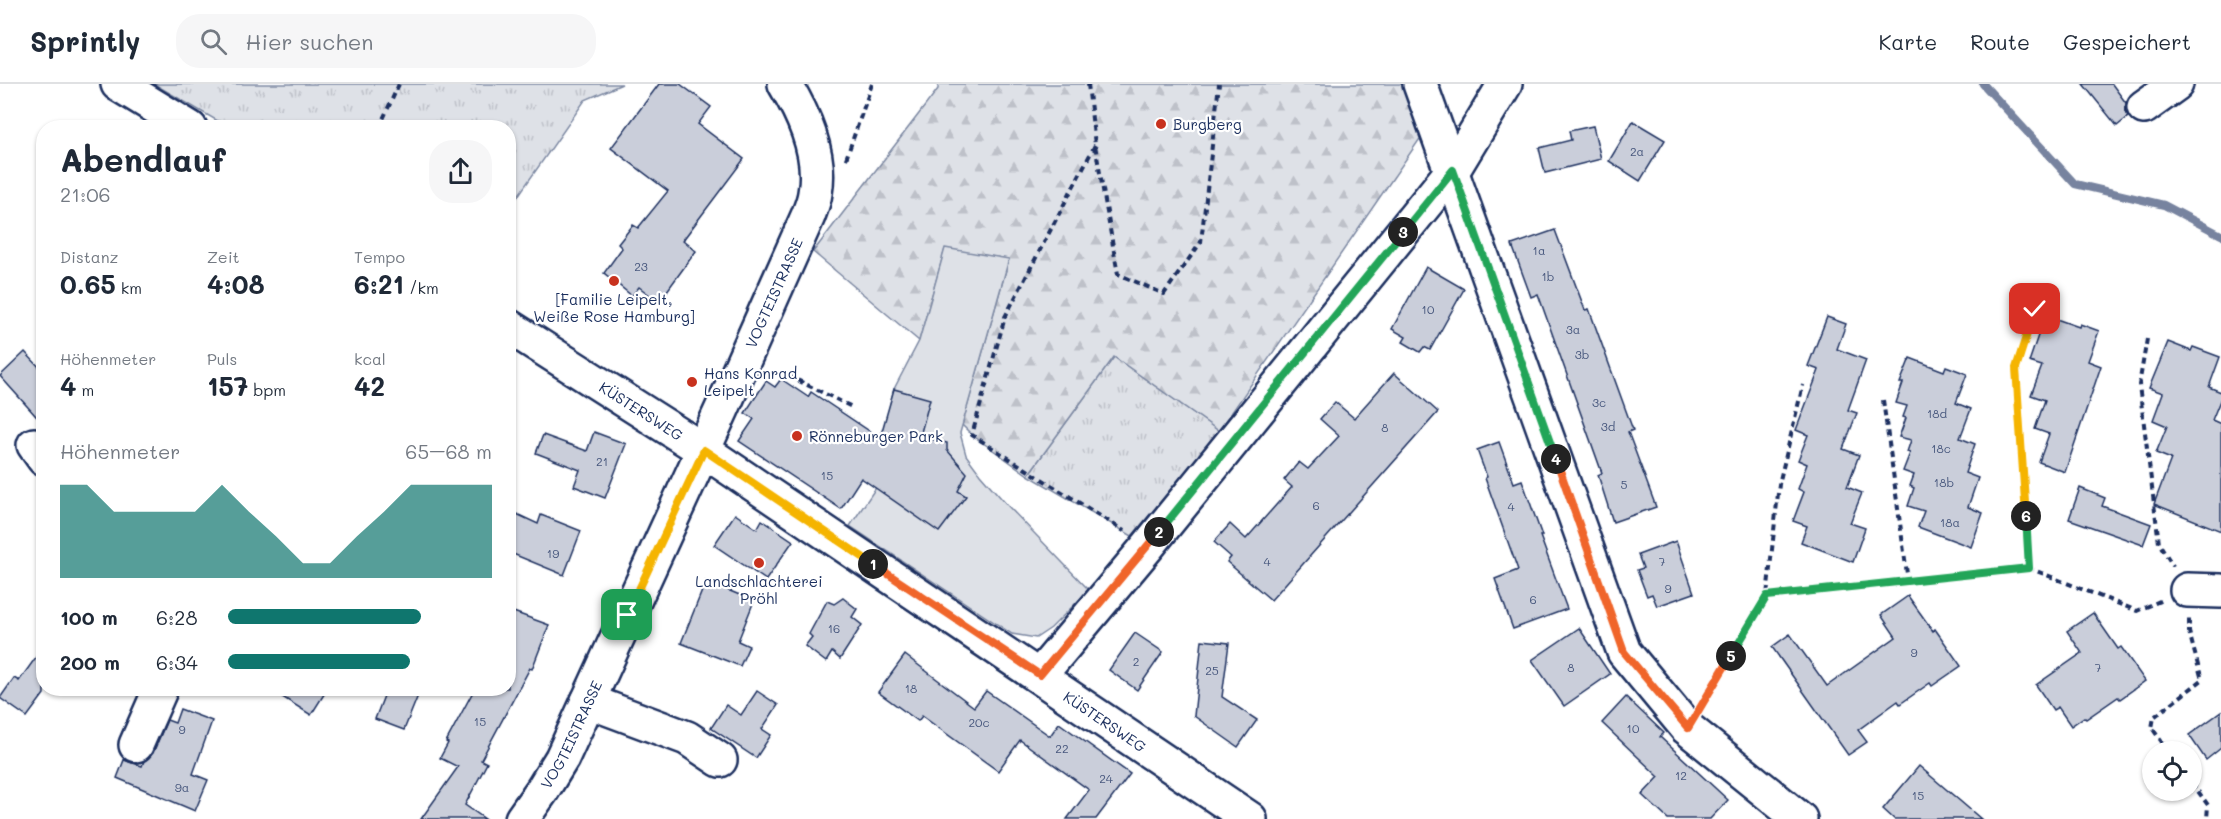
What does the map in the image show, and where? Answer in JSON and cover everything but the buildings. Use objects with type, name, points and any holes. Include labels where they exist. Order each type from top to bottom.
[{"type":"street","points":[[118,84],[177,120]]},
{"type":"street","name":"VOGTEISTRASSE","points":[[522,819],[562,758],[704,450],[808,216],[815,193],[816,170],[808,130],[785,84]]},
{"type":"street","points":[[1420,84],[1453,170],[1624,652],[1688,728],[1800,819]]},
{"type":"street","points":[[1040,675],[1148,546],[1453,170],[1505,84]]},
{"type":"street","points":[[2144,107],[2176,84]]},
{"type":"street","name":"KÜSTERSWEG","points":[[516,331],[704,450],[1040,675],[1209,808],[1250,819]]},
{"type":"street","points":[[2187,590],[2221,591]]},
{"type":"street","points":[[136,745],[157,696]]},
{"type":"street","points":[[588,701],[687,738],[720,760]]},
{"type":"path","points":[[383,120],[399,84]]},
{"type":"path","points":[[816,170],[845,164],[872,84]]},
{"type":"path","points":[[1088,84],[1095,145],[1118,274],[1164,294],[1201,242],[1220,84]]},
{"type":"path","points":[[1095,145],[1005,317],[972,435],[1148,546]]},
{"type":"path","points":[[2029,568],[2016,368],[2035,309]]},
{"type":"path","points":[[2147,339],[2139,385],[2159,543],[2187,590],[2189,632],[2202,680],[2154,717],[2152,728],[2161,741]]},
{"type":"path","points":[[765,378],[779,374],[789,376],[852,407]]},
{"type":"path","points":[[1688,728],[1767,596],[1779,484],[1803,385]]},
{"type":"path","points":[[1883,400],[1908,581]]},
{"type":"path","points":[[1767,596],[2029,568],[2137,611],[2187,590]]},
{"type":"path","points":[[2202,797],[2208,805],[2207,819]]},
{"type":"green space","points":[[154,84],[622,84],[585,100],[516,199],[516,120],[216,120]]},
{"type":"green space","points":[[938,84],[1406,84],[1424,133],[1219,431],[1114,357],[1028,475],[972,435],[962,425],[1009,259],[945,249],[919,341],[813,252],[938,89]]},
{"type":"green space","points":[[945,248],[1009,259],[960,433],[966,455],[1008,506],[1089,590],[1051,628],[1036,638],[1012,634],[850,526],[900,452],[890,404],[894,389],[919,341]]},
{"type":"green space","points":[[1114,357],[1219,431],[1132,536],[1028,475]]},
{"type":"waterway","points":[[1983,84],[2075,184],[2164,205],[2221,235]]},
{"type":"place","name":"Burgberg","points":[[1161,124]]},
{"type":"place","name":"[Familie Leipelt, Weiße Rose Hamburg]","points":[[614,281]]},
{"type":"place","name":"Hans Konrad Leipelt","points":[[692,382]]},
{"type":"place","name":"Rönneburger Park","points":[[797,436]]},
{"type":"place","name":"Landschlachterei Pröhl","points":[[759,563]]},
{"type":"route","points":[[627,615],[704,450],[1040,675],[1148,546],[1453,170],[1624,652],[1688,728],[1767,596],[2029,568],[2016,368],[2035,309]]}]
